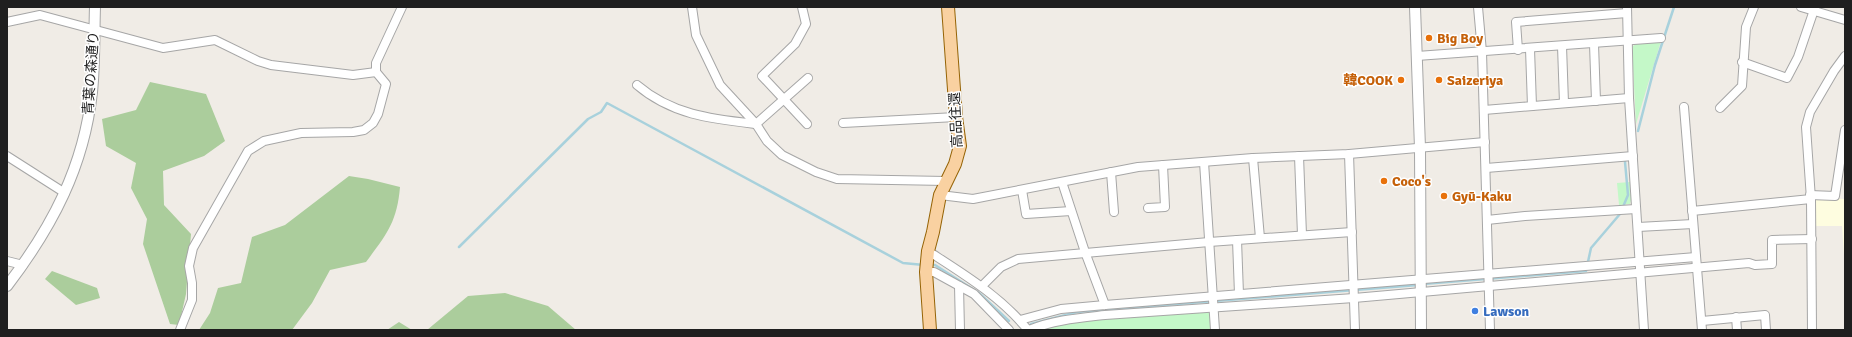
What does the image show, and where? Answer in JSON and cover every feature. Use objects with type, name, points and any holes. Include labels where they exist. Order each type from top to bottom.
[{"type":"main road","name":"高品往還","points":[[926,272],[928,251],[934,232],[940,195],[955,164],[960,146],[956,117],[948,7]]},
{"type":"main road","points":[[926,272],[930,330]]},
{"type":"street","name":"青葉の森通り","points":[[7,286],[23,265],[52,221],[65,194],[80,153],[90,110],[95,7]]},
{"type":"street","points":[[180,330],[192,300],[192,284],[189,266],[193,248],[248,150],[264,140],[301,133],[353,132],[364,130],[373,123],[378,114],[386,84],[376,72],[376,63],[402,7]]},
{"type":"street","points":[[692,7],[696,35],[720,85],[756,124],[767,142],[782,155],[816,172],[837,179],[946,181]]},
{"type":"street","points":[[802,7],[806,24],[795,44],[762,76],[808,124]]},
{"type":"street","points":[[1415,7],[1420,148],[1421,330]]},
{"type":"street","points":[[1478,7],[1482,52],[1490,330]]},
{"type":"street","points":[[1720,108],[1742,86],[1742,62],[1746,27],[1754,7]]},
{"type":"street","points":[[1801,7],[1814,9],[1845,20]]},
{"type":"street","points":[[1742,62],[1787,78],[1798,57],[1814,9]]},
{"type":"street","points":[[1518,50],[1516,22],[1627,10],[1629,40],[1629,98],[1644,330],[1638,330]]},
{"type":"street","points":[[7,22],[40,15],[94,31],[163,48],[216,40],[258,61],[271,65],[353,75],[376,72]]},
{"type":"street","points":[[1417,56],[1518,50],[1661,38]]},
{"type":"street","points":[[1594,44],[1596,100]]},
{"type":"street","points":[[1562,46],[1564,103]]},
{"type":"street","points":[[1530,49],[1532,106]]},
{"type":"street","points":[[1812,330],[1812,239],[1807,134],[1808,121],[1810,112],[1845,56]]},
{"type":"street","points":[[637,85],[660,102],[678,109],[711,119],[756,124],[808,78]]},
{"type":"street","points":[[1484,110],[1629,98]]},
{"type":"street","points":[[1684,107],[1702,330]]},
{"type":"street","points":[[843,123],[956,117]]},
{"type":"street","points":[[1692,211],[1811,197],[1835,196],[1845,130]]},
{"type":"street","points":[[940,195],[973,199],[1138,167],[1253,158],[1349,154],[1485,142]]},
{"type":"street","points":[[1349,154],[1355,330]]},
{"type":"street","points":[[7,156],[65,194]]},
{"type":"street","points":[[1299,156],[1302,235]]},
{"type":"street","points":[[1486,168],[1633,156]]},
{"type":"street","points":[[1253,158],[1260,238]]},
{"type":"street","points":[[1204,162],[1215,330]]},
{"type":"street","points":[[1148,208],[1165,207],[1163,165]]},
{"type":"street","points":[[1111,172],[1114,212]]},
{"type":"street","points":[[1062,182],[1085,252],[1105,305]]},
{"type":"street","points":[[1022,190],[1026,214],[1072,211]]},
{"type":"street","points":[[1487,220],[1636,209]]},
{"type":"street","points":[[1638,227],[1694,224]]},
{"type":"street","points":[[982,286],[1002,267],[1018,259],[1085,252],[1352,232]]},
{"type":"street","points":[[1020,320],[1061,310],[1105,305],[1354,298],[1641,274],[1749,263],[1755,265],[1772,264],[1772,240],[1812,239]]},
{"type":"street","points":[[1237,240],[1239,294]]},
{"type":"street","points":[[928,251],[982,286],[1029,330],[1042,325],[1071,319],[1214,302],[1239,294],[1640,263],[1696,257]]},
{"type":"street","points":[[7,261],[23,265]]},
{"type":"street","points":[[926,272],[934,272],[974,294],[1009,330]]},
{"type":"street","points":[[960,286],[960,330]]},
{"type":"street","points":[[1702,320],[1765,315],[1766,330]]},
{"type":"street","points":[[1736,318],[1737,330]]},
{"type":"shaded area","points":[[1815,198],[1845,199],[1845,269],[1842,226],[1813,226],[1813,200]]},
{"type":"green space","points":[[1661,41],[1636,124],[1632,47],[1636,44]]},
{"type":"green space","points":[[150,82],[206,94],[225,141],[204,156],[163,171],[164,205],[191,234],[186,294],[179,325],[170,324],[143,244],[147,219],[131,188],[136,163],[106,146],[102,119],[136,110]]},
{"type":"green space","points":[[349,176],[400,187],[396,210],[389,228],[366,262],[330,270],[312,303],[292,330],[199,330],[210,313],[218,288],[241,283],[252,237],[285,225]]},
{"type":"green space","points":[[1630,182],[1630,204],[1619,205],[1617,183]]},
{"type":"green space","points":[[52,271],[97,288],[100,298],[76,305],[45,279]]},
{"type":"green space","points":[[505,293],[548,306],[576,330],[427,330],[468,296]]},
{"type":"green space","points":[[1211,311],[1212,330],[1041,330],[1071,322]]},
{"type":"green space","points":[[399,322],[412,330],[387,330]]},
{"type":"waterway","points":[[1638,131],[1655,65],[1674,7]]},
{"type":"waterway","points":[[459,247],[588,119],[601,112],[607,103],[903,263],[924,265]]},
{"type":"waterway","points":[[1423,284],[1586,271],[1591,248],[1620,214],[1628,195],[1625,162]]},
{"type":"waterway","points":[[931,265],[935,265],[979,293],[1009,321]]},
{"type":"waterway","points":[[1031,324],[1077,312],[1418,285]]},
{"type":"place","name":"Big Boy","points":[[1429,38]]},
{"type":"place","name":"韓COOK","points":[[1401,80]]},
{"type":"place","name":"Saizeriya","points":[[1439,80]]},
{"type":"place","name":"Coco's","points":[[1384,181]]},
{"type":"place","name":"Gyū-Kaku","points":[[1444,196]]},
{"type":"place","name":"Lawson","points":[[1475,311]]}]
